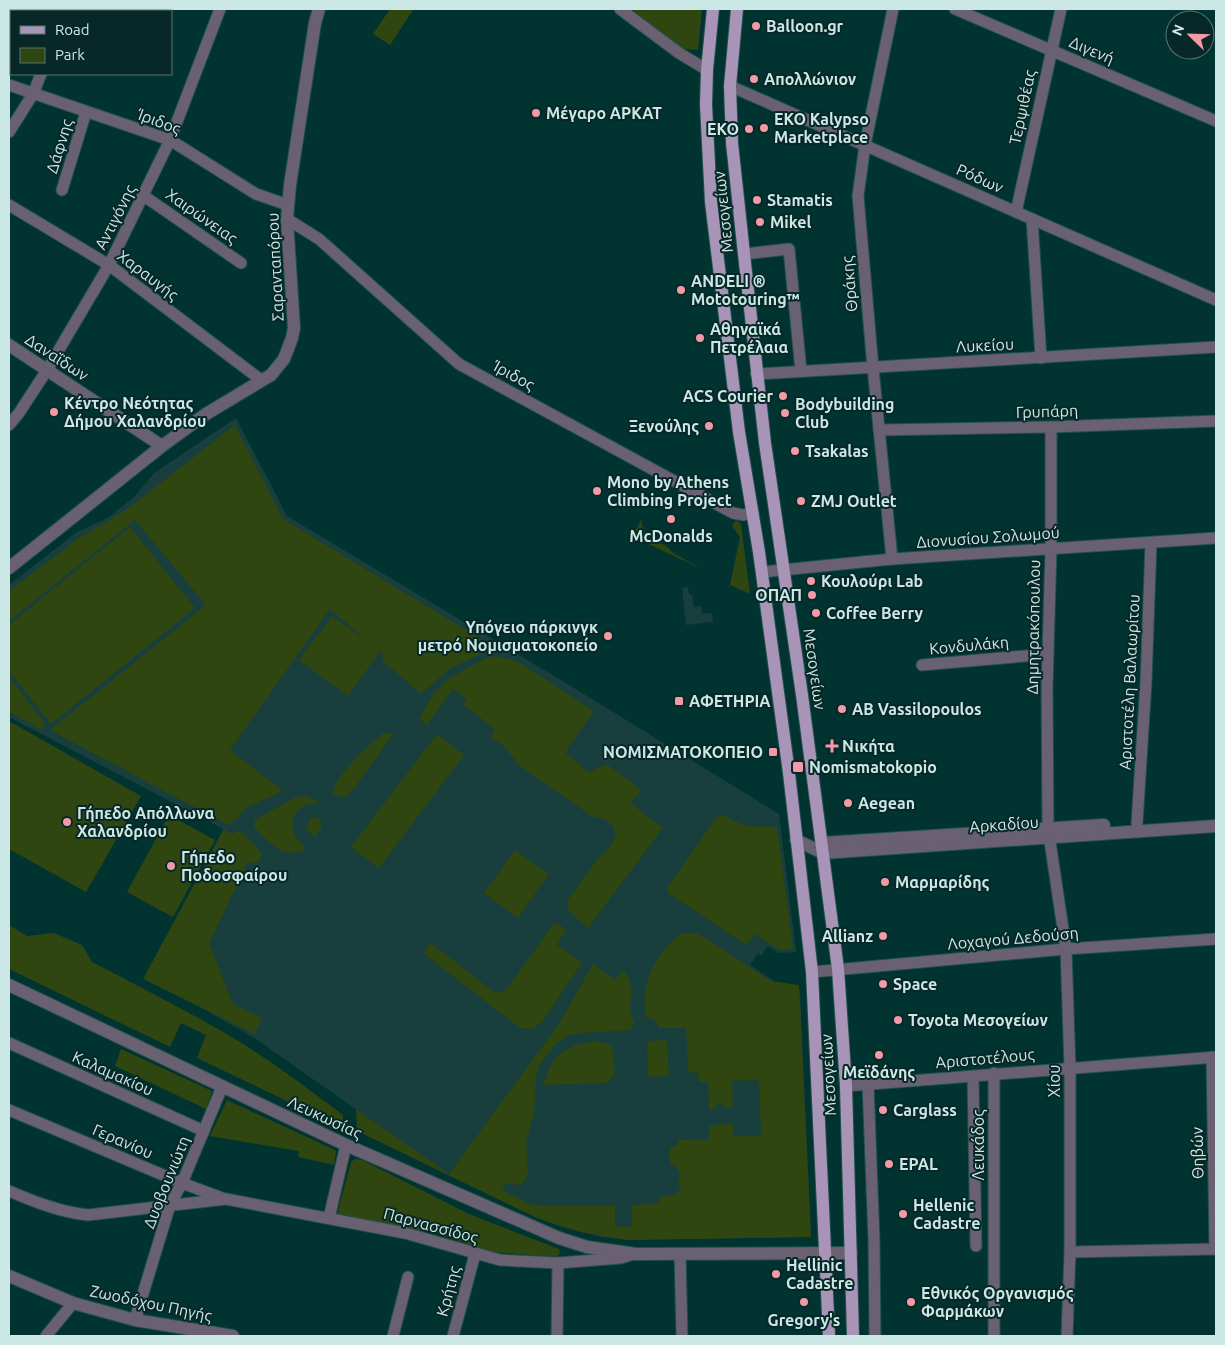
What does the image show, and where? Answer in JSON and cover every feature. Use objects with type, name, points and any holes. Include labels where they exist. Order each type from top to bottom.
[{"type":"main road","name":"Μεσογείων","points":[[712,9],[706,105],[711,202],[740,432],[762,572],[812,972],[829,1336]]},
{"type":"main road","name":"Μεσογείων","points":[[737,9],[730,86],[732,143],[756,374],[802,695],[838,969],[846,1086],[853,1336]]},
{"type":"street","name":"Αντιγόνης","points":[[9,425],[47,370],[110,265],[170,140],[220,9]]},
{"type":"street","name":"Σαρανταπόρου","points":[[9,568],[162,446],[206,414],[271,375],[284,359],[294,328],[287,219],[288,205],[315,23],[319,9]]},
{"type":"street","points":[[620,9],[679,53],[707,70]]},
{"type":"street","name":"Θράκης","points":[[892,9],[865,145],[858,196],[892,559]]},
{"type":"street","name":"Διγενή","points":[[955,9],[1216,121]]},
{"type":"street","name":"Τερψιθέας","points":[[1016,212],[1061,9]]},
{"type":"street","points":[[9,132],[33,94],[41,75]]},
{"type":"street","name":"Ίριδος","points":[[9,85],[170,140],[256,194],[288,205]]},
{"type":"street","name":"Ρόδων","points":[[730,86],[1216,300]]},
{"type":"street","name":"Δάφνης","points":[[62,190],[86,112]]},
{"type":"street","name":"Χαιρώνειας","points":[[144,196],[241,263]]},
{"type":"street","name":"Χαραυγής","points":[[9,205],[110,265],[261,380]]},
{"type":"street","name":"Ίριδος","points":[[287,219],[319,239],[459,364],[733,513],[753,514]]},
{"type":"street","points":[[1032,219],[1041,358]]},
{"type":"street","points":[[744,254],[789,249],[801,371]]},
{"type":"street","name":"Δαναΐδων","points":[[9,345],[162,446]]},
{"type":"street","name":"Λυκείου","points":[[756,374],[1216,347]]},
{"type":"street","name":"Γρυπάρη","points":[[879,430],[1051,427],[1216,421]]},
{"type":"street","name":"Δημητρακόπουλου","points":[[1048,833],[1047,686],[1051,549],[1051,427]]},
{"type":"street","name":"Διονυσίου Σολωμού","points":[[762,572],[892,559],[1216,538]]},
{"type":"street","name":"Αριστοτέλη Βαλαωρίτου","points":[[1137,823],[1146,682],[1151,543]]},
{"type":"street","name":"Κονδυλάκη","points":[[922,665],[1048,654]]},
{"type":"street","name":"Αρκαδίου","points":[[1048,833],[1137,823],[1216,817]]},
{"type":"street","name":"Αρκαδίου","points":[[796,840],[822,848],[1048,833],[1216,826]]},
{"type":"street","name":"Χίου","points":[[1048,833],[1066,949],[1070,1068],[1070,1252],[1067,1336]]},
{"type":"street","name":"Λοχαγού Δεδούση","points":[[812,972],[1066,949],[1216,939]]},
{"type":"street","name":"Λευκωσίας","points":[[9,984],[346,1145],[559,1238],[587,1247],[636,1254]]},
{"type":"street","name":"Καλαμακίου","points":[[9,1043],[204,1130]]},
{"type":"street","name":"Αριστοτέλους","points":[[846,1086],[1214,1057]]},
{"type":"street","name":"Θηβών","points":[[1214,1057],[1216,1249]]},
{"type":"street","name":"Λευκάδος","points":[[994,1073],[994,1336]]},
{"type":"street","points":[[973,1076],[976,1246]]},
{"type":"street","points":[[868,1084],[874,1240],[875,1336]]},
{"type":"street","name":"Δυοβουνιώτη","points":[[135,1320],[170,1205],[182,1183],[222,1087]]},
{"type":"street","name":"Γερανίου","points":[[9,1110],[182,1183],[226,1199]]},
{"type":"street","points":[[329,1218],[346,1145]]},
{"type":"street","name":"Παρνασσίδος","points":[[9,1191],[43,1205],[74,1214],[88,1215],[226,1199],[414,1236],[500,1260],[558,1263],[621,1258],[636,1254],[851,1253]]},
{"type":"street","points":[[1070,1252],[1216,1249]]},
{"type":"street","name":"Κρήτης","points":[[453,1336],[475,1254]]},
{"type":"street","points":[[680,1254],[682,1336]]},
{"type":"street","points":[[557,1336],[558,1263]]},
{"type":"street","name":"Ζωοδόχου Πηγής","points":[[9,1276],[73,1303],[135,1320],[233,1336]]},
{"type":"street","points":[[394,1336],[408,1277]]},
{"type":"street","points":[[46,1336],[73,1303]]},
{"type":"shaded area","points":[[236,418],[287,516],[566,683],[779,814],[796,952],[779,953],[768,946],[761,956],[758,953],[750,965],[791,992],[800,991],[811,1237],[628,1240],[601,1237],[537,1218],[449,1175],[256,1039],[147,977],[223,829],[9,717],[9,585],[77,532],[109,517],[134,497],[154,473]]},
{"type":"shaded area","points":[[688,587],[689,595],[692,595],[694,607],[701,606],[702,614],[712,613],[713,622],[686,625],[682,588]]},
{"type":"green space","points":[[390,9],[413,10],[390,45],[373,34]]},
{"type":"green space","points":[[631,9],[702,9],[698,50],[683,49]]},
{"type":"green space","points":[[235,425],[283,519],[484,641],[485,652],[449,669],[421,694],[381,659],[384,655],[380,652],[348,696],[299,660],[332,616],[371,644],[330,609],[230,750],[283,791],[247,807],[239,817],[228,825],[50,730],[206,605],[135,520],[9,621],[9,591],[79,538],[126,510]]},
{"type":"green space","points":[[642,519],[646,535],[704,570],[642,541],[645,537],[635,531]]},
{"type":"green space","points":[[736,520],[741,524],[750,594],[730,585],[740,537],[732,526]]},
{"type":"green space","points":[[130,527],[195,608],[51,724],[9,671],[9,625]]},
{"type":"green space","points":[[496,656],[513,660],[523,665],[594,711],[568,748],[566,754],[589,772],[607,764],[640,789],[640,792],[630,803],[663,828],[588,928],[568,910],[567,901],[600,856],[614,841],[615,831],[613,827],[607,821],[590,815],[520,766],[503,745],[490,738],[495,729],[463,704],[467,699],[453,689],[427,725],[419,719],[433,694],[448,679],[486,658]]},
{"type":"green space","points":[[9,677],[45,724],[42,730],[9,712]]},
{"type":"green space","name":"Γήπεδο Απόλλωνα Χαλανδρίου","points":[[9,721],[141,796],[86,892],[9,849]]},
{"type":"green space","points":[[383,733],[394,733],[350,794],[343,797],[333,794],[338,780],[345,771]]},
{"type":"green space","points":[[437,734],[464,755],[379,868],[351,847]]},
{"type":"green space","points":[[306,796],[320,803],[300,808],[293,819],[294,833],[305,849],[291,853],[277,848],[254,827],[255,820],[296,797]]},
{"type":"green space","name":"Γήπεδο Ποδοσφαίρου","points":[[169,815],[215,840],[173,917],[127,892]]},
{"type":"green space","points":[[723,815],[745,826],[777,827],[793,949],[780,950],[755,934],[746,945],[668,893],[667,888],[716,818]]},
{"type":"green space","points":[[315,817],[319,819],[322,826],[315,837],[306,828],[310,819]]},
{"type":"green space","points":[[224,829],[233,834],[239,830],[256,846],[262,855],[258,862],[248,862],[209,943],[233,1004],[262,1018],[255,1034],[143,979]]},
{"type":"green space","points":[[515,850],[549,874],[518,918],[484,893]]},
{"type":"green space","points":[[556,923],[566,930],[557,945],[582,963],[543,1021],[533,1029],[520,1028],[423,953],[431,943],[493,991],[501,993],[507,989],[551,927]]},
{"type":"green space","points":[[9,925],[27,936],[54,933],[82,945],[92,962],[204,1021],[279,1068],[343,1115],[343,1128],[197,1058],[206,1035],[181,1023],[170,1047],[9,969]]},
{"type":"green space","points":[[683,933],[699,934],[771,981],[799,985],[811,1237],[628,1240],[580,1232],[537,1218],[357,1131],[356,1109],[449,1174],[559,1024],[593,964],[615,980],[623,970],[631,985],[630,1008],[634,1024],[631,1030],[581,1033],[566,1036],[556,1044],[543,1060],[538,1068],[534,1113],[526,1143],[528,1174],[523,1183],[517,1185],[506,1183],[502,1190],[529,1204],[544,1206],[615,1206],[615,1226],[632,1227],[632,1206],[659,1202],[661,1196],[673,1195],[682,1188],[677,1185],[679,1175],[677,1170],[670,1163],[670,1147],[678,1146],[678,1140],[709,1139],[709,1125],[733,1124],[734,1136],[761,1135],[759,1080],[732,1081],[733,1108],[726,1108],[719,1103],[714,1110],[709,1110],[708,1082],[699,1082],[698,1073],[688,1072],[686,1028],[658,1028],[657,1021],[646,1017],[645,993],[652,970],[665,949]]},
{"type":"green space","points":[[596,1041],[612,1046],[615,1073],[608,1083],[543,1085],[551,1065],[562,1052],[576,1045]]},
{"type":"green space","points":[[649,1041],[667,1041],[669,1074],[667,1076],[648,1076],[647,1044]]},
{"type":"green space","points":[[121,1049],[212,1091],[206,1109],[115,1066]]},
{"type":"green space","points":[[227,1100],[335,1150],[334,1165],[298,1157],[299,1151],[210,1136]]},
{"type":"green space","points":[[355,1159],[362,1160],[469,1214],[559,1249],[560,1254],[555,1257],[491,1252],[438,1234],[337,1214],[351,1162]]},
{"type":"place","name":"Balloon.gr","points":[[756,26]]},
{"type":"place","name":"Απολλώνιον","points":[[754,79]]},
{"type":"place","name":"Μέγαρο ΑΡΚΑΤ","points":[[536,113]]},
{"type":"place","name":"EKO Kalypso Marketplace","points":[[764,128]]},
{"type":"place","name":"EKO","points":[[749,129]]},
{"type":"place","name":"Stamatis","points":[[757,200]]},
{"type":"place","name":"Mikel","points":[[760,222]]},
{"type":"place","name":"ANDELI ® Mototouring™","points":[[681,290]]},
{"type":"place","name":"Αθηναϊκά Πετρέλαια","points":[[700,338]]},
{"type":"place","name":"ACS Courier","points":[[783,396]]},
{"type":"place","name":"Κέντρο Νεότητας Δήμου Χαλανδρίου","points":[[54,412]]},
{"type":"place","name":"Bodybuilding Club","points":[[785,413]]},
{"type":"place","name":"Ξενούλης","points":[[709,426]]},
{"type":"place","name":"Tsakalas","points":[[795,451]]},
{"type":"place","name":"Mono by Athens Climbing Project","points":[[597,491]]},
{"type":"place","name":"ZMJ Outlet","points":[[801,501]]},
{"type":"place","name":"McDonalds","points":[[671,519]]},
{"type":"place","name":"Κουλούρι Lab","points":[[811,581]]},
{"type":"place","name":"ΟΠΑΠ","points":[[812,595]]},
{"type":"place","name":"Coffee Berry","points":[[816,613]]},
{"type":"place","name":"Υπόγειο πάρκινγκ μετρό Νομισματοκοπείο","points":[[608,636]]},
{"type":"place","name":"ΑΦΕΤΗΡΙΑ","points":[[679,701]]},
{"type":"place","name":"AB Vassilopoulos","points":[[842,709]]},
{"type":"place","name":"Νικήτα","points":[[832,746]]},
{"type":"place","name":"ΝΟΜΙΣΜΑΤΟΚΟΠΕΙΟ","points":[[773,752]]},
{"type":"place","name":"Nomismatokopio","points":[[798,767]]},
{"type":"place","name":"Aegean","points":[[848,803]]},
{"type":"place","name":"Γήπεδο Απόλλωνα Χαλανδρίου","points":[[67,822]]},
{"type":"place","name":"Γήπεδο Ποδοσφαίρου","points":[[171,866]]},
{"type":"place","name":"Μαρμαρίδης","points":[[885,882]]},
{"type":"place","name":"Allianz","points":[[883,936]]},
{"type":"place","name":"Space","points":[[883,984]]},
{"type":"place","name":"Toyota Μεσογείων","points":[[898,1020]]},
{"type":"place","name":"Μεϊδάνης","points":[[879,1055]]},
{"type":"place","name":"Carglass","points":[[883,1110]]},
{"type":"place","name":"EPAL","points":[[889,1164]]},
{"type":"place","name":"Hellenic Cadastre","points":[[903,1214]]},
{"type":"place","name":"Hellinic Cadastre","points":[[776,1274]]},
{"type":"place","name":"Gregory's","points":[[804,1302]]},
{"type":"place","name":"Εθνικός Οργανισμός Φαρμάκων","points":[[911,1302]]}]
